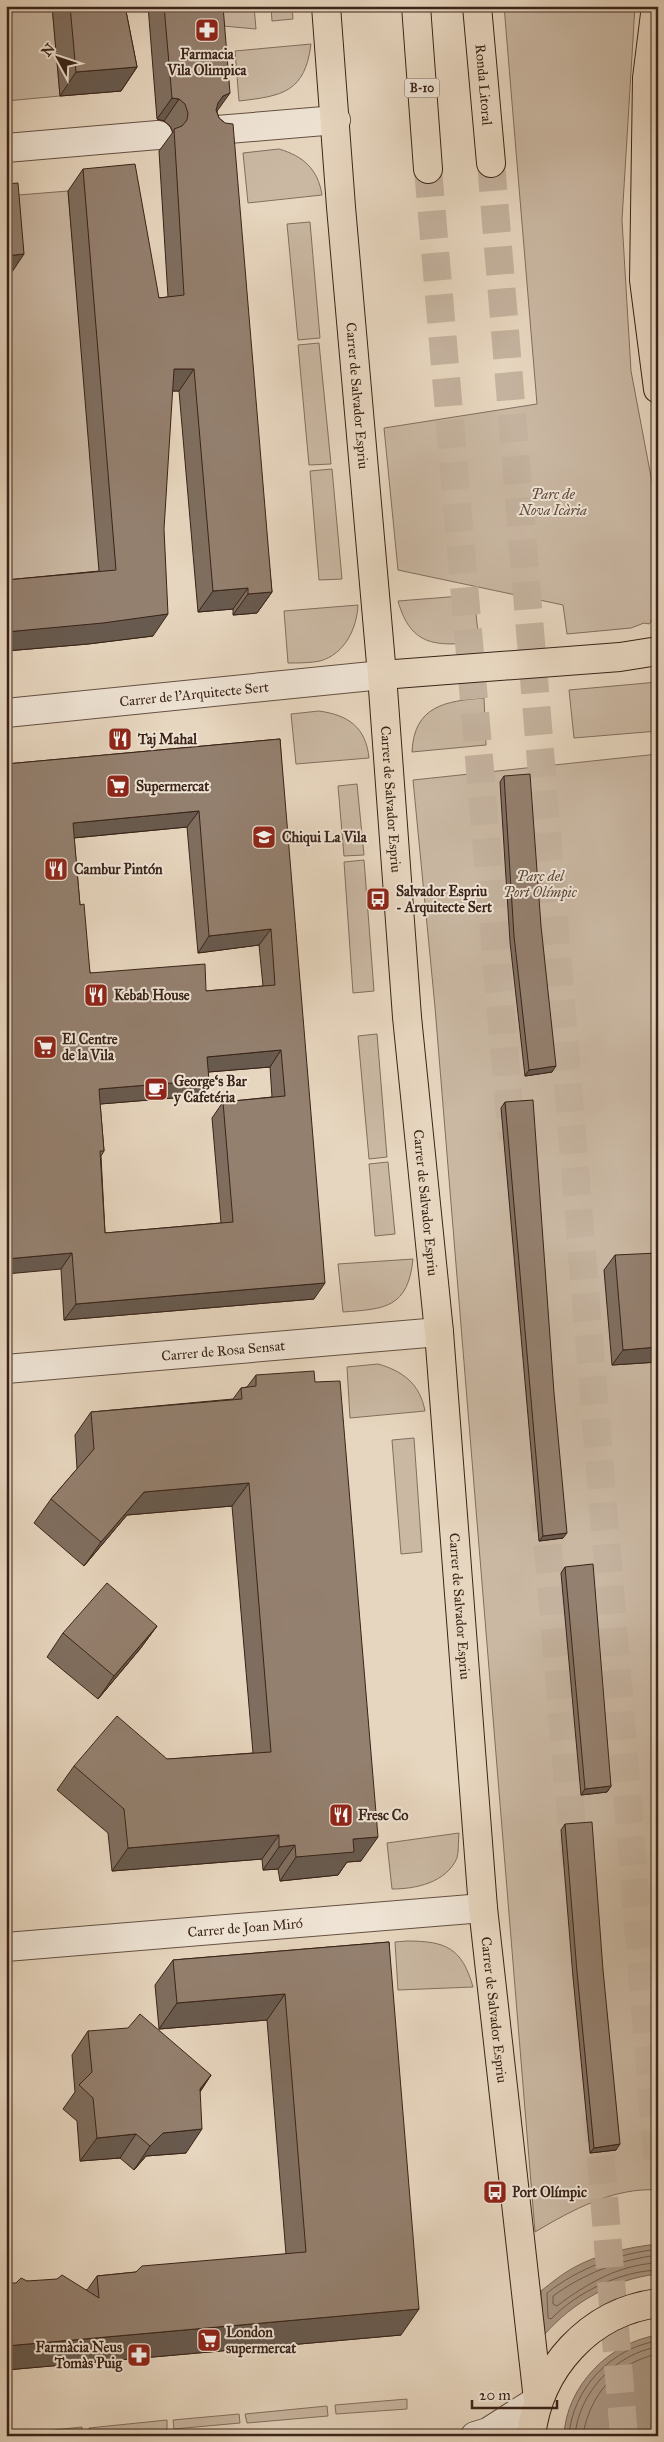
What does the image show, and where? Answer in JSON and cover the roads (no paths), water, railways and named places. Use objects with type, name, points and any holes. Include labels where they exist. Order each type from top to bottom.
[{"type":"main road","name":"Carrer de Salvador Espriu","points":[[326,6],[341,207],[382,675],[407,1017],[439,1332],[483,1908],[538,2400]]},
{"type":"main road","name":"B-10","points":[[416,6],[428,170]]},
{"type":"main road","name":"Ronda Litoral","points":[[477,6],[491,163]]},
{"type":"main road","points":[[656,6],[647,78],[644,280],[658,389]]},
{"type":"main road","points":[[382,675],[620,657],[658,651]]},
{"type":"main road","points":[[530,2436],[538,2400],[555,2367],[574,2344],[598,2323],[630,2310],[658,2303]]},
{"type":"street","points":[[216,130],[336,120]]},
{"type":"street","points":[[6,148],[158,135]]},
{"type":"street","name":"Carrer de l'Arquitecte Sert","points":[[6,713],[382,675]]},
{"type":"street","name":"Carrer de Rosa Sensat","points":[[6,1369],[439,1332]]},
{"type":"street","name":"Carrer de Joan Miró","points":[[6,1947],[483,1908]]},
{"type":"street","points":[[475,2436],[488,2432],[538,2400]]},
{"type":"water","points":[[658,2244],[658,2274],[625,2281],[595,2294],[568,2312],[544,2335],[541,2291],[569,2270],[583,2263],[625,2249]]},
{"type":"water","points":[[658,2335],[658,2436],[564,2436],[573,2400],[582,2384],[594,2369],[623,2347],[640,2339]]},
{"type":"tunnel","points":[[491,163],[658,2165]]},
{"type":"tunnel","points":[[428,169],[512,1139]]},
{"type":"tunnel","points":[[544,1503],[575,1862]]},
{"type":"tunnel","points":[[597,2114],[624,2436]]},
{"type":"place","name":"Farmacia Vila Olimpica","points":[[207,30]]},
{"type":"place","name":"Taj Mahal","points":[[120,739]]},
{"type":"place","name":"Supermercat","points":[[118,786]]},
{"type":"place","name":"Chiqui La Vila","points":[[264,837]]},
{"type":"place","name":"Cambur Pintón","points":[[56,869]]},
{"type":"place","name":"Salvador Espriu - Arquitecte Sert","points":[[378,899]]},
{"type":"place","name":"Kebab House","points":[[96,995]]},
{"type":"place","name":"El Centre de la Vila","points":[[45,1047]]},
{"type":"place","name":"George‘s Bar y Cafetéria","points":[[156,1089]]},
{"type":"place","name":"Fresc Co","points":[[341,1815]]},
{"type":"place","name":"Port Olímpic","points":[[495,2192]]},
{"type":"place","name":"London supermercat","points":[[209,2340]]},
{"type":"place","name":"Farmàcia Neus Tomàs Puig","points":[[139,2355]]},
{"type":"park label","name":"Parc de Nova Icària","points":[[553,502]]},
{"type":"park label","name":"Parc del Port Olímpic","points":[[540,884]]}]
